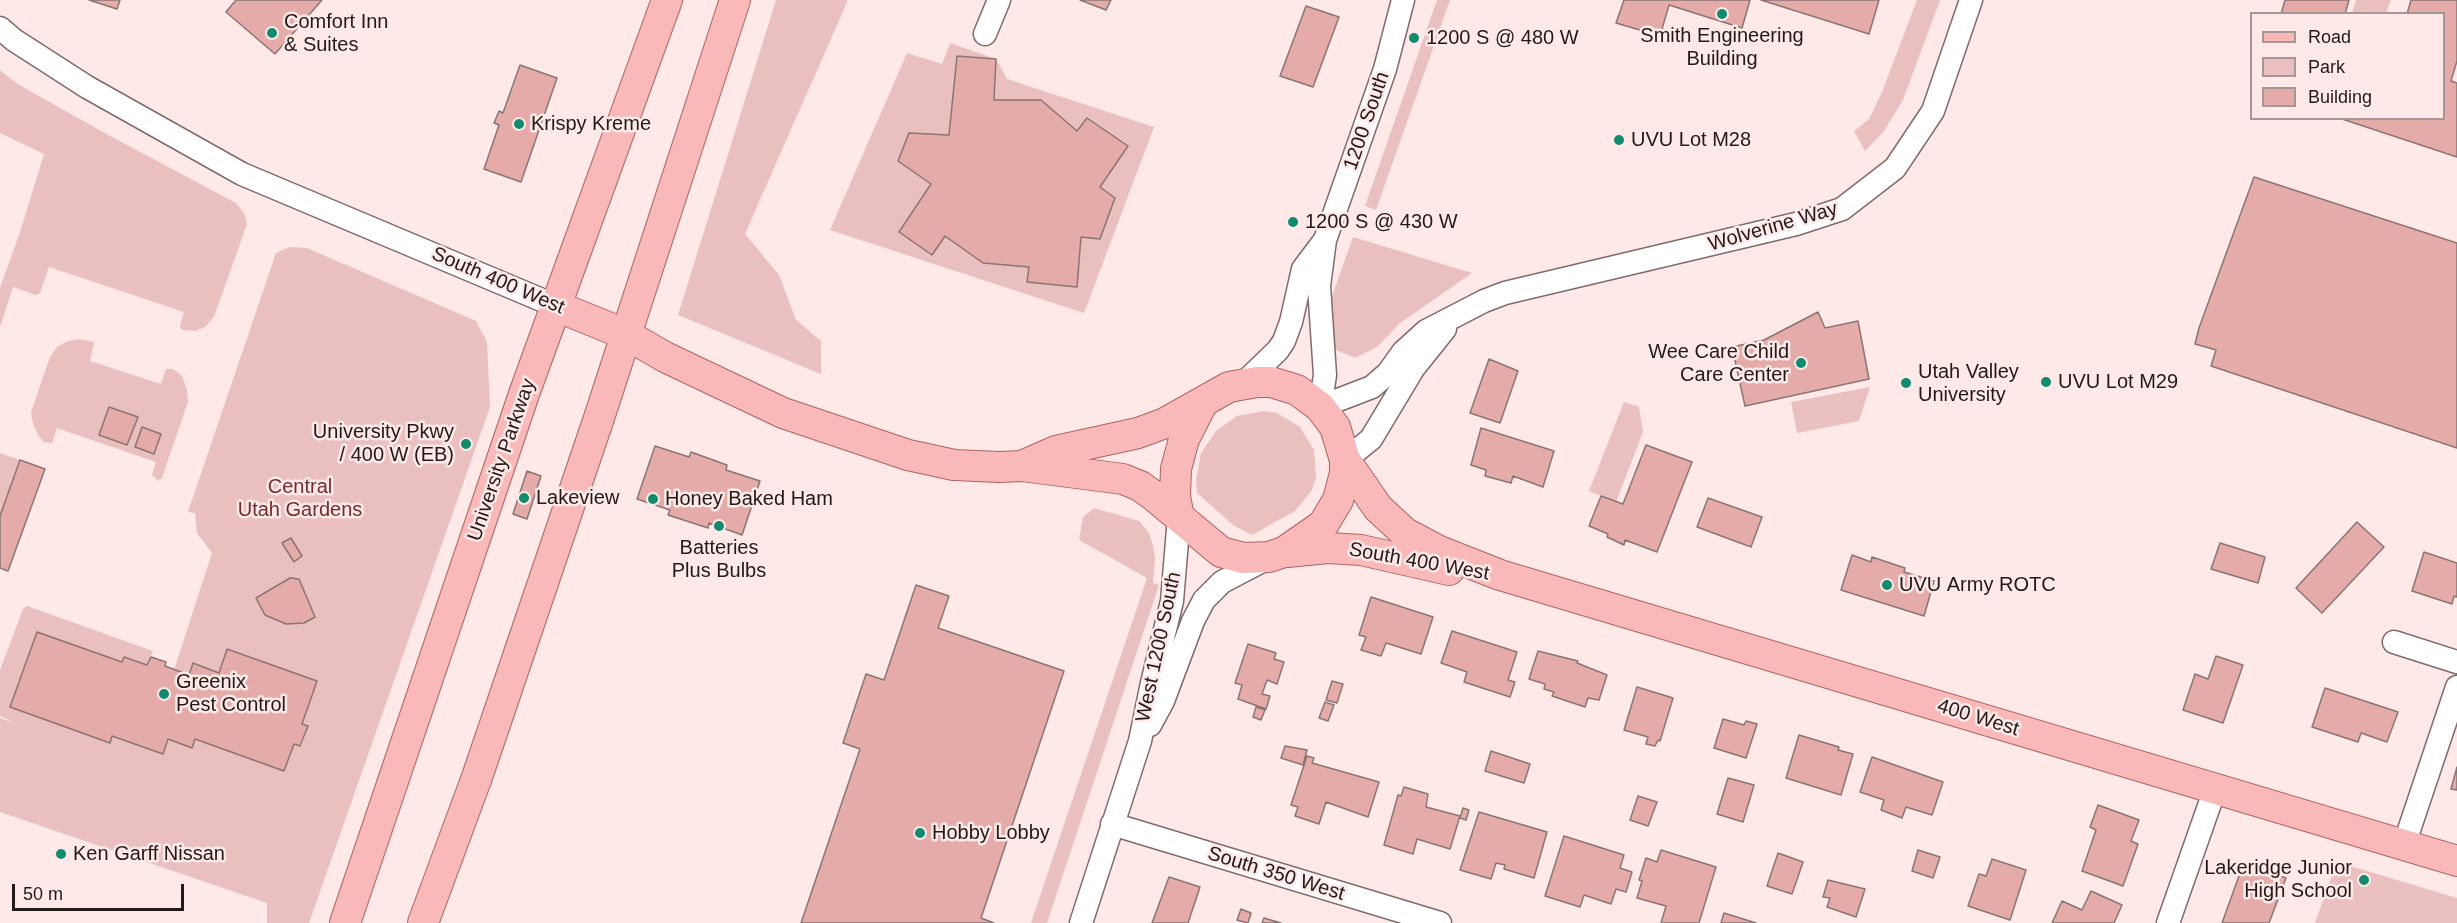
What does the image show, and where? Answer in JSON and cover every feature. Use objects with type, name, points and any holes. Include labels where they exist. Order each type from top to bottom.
[{"type":"main road","name":"University Parkway","points":[[345,923],[524,394],[667,0]]},
{"type":"main road","points":[[423,923],[477,777],[627,335],[735,0]]},
{"type":"main road","name":"South 400 West","points":[[556,306],[627,335],[665,357],[783,413],[908,455],[965,466],[1022,466],[1123,479],[1140,486],[1179,517]]},
{"type":"main road","points":[[1271,382],[1284,385],[1310,397],[1335,427],[1345,460],[1342,487],[1323,525],[1276,555],[1243,558],[1221,552],[1179,517],[1175,497],[1176,470],[1184,440],[1203,402],[1216,393],[1244,383],[1271,382]]},
{"type":"main road","name":"South 400 West","points":[[1022,466],[1056,452],[1138,433],[1165,423],[1203,402]]},
{"type":"main road","name":"South 400 West","points":[[1345,460],[1378,508],[1405,533],[1439,551],[1500,575]]},
{"type":"main road","name":"South 400 West","points":[[1276,555],[1328,548],[1361,550],[1434,567],[1500,575]]},
{"type":"main road","name":"400 West","points":[[1500,575],[2457,861]]},
{"type":"street","points":[[985,34],[999,0]]},
{"type":"street","name":"1200 South","points":[[1320,407],[1325,368],[1319,286],[1325,240],[1385,69],[1403,0]]},
{"type":"street","name":"Wolverine Way","points":[[1320,407],[1371,387],[1388,373],[1414,341],[1443,321],[1505,293],[1785,227],[1842,209],[1895,168],[1933,111],[1971,0]]},
{"type":"street","name":"South 400 West","points":[[0,28],[14,40],[87,87],[242,174],[514,286],[556,306]]},
{"type":"street","name":"1200 South","points":[[1244,383],[1278,350],[1284,341],[1291,322],[1303,269],[1325,240]]},
{"type":"street","name":"Wolverine Way","points":[[1345,460],[1371,439],[1413,369],[1461,313]]},
{"type":"street","name":"West 1200 South","points":[[1081,923],[1140,741],[1172,602],[1179,517]]},
{"type":"street","name":"West 1200 South","points":[[1140,741],[1163,701],[1193,621],[1204,600],[1222,582],[1276,555]]},
{"type":"street","points":[[2394,642],[2457,662]]},
{"type":"street","points":[[2404,845],[2457,687]]},
{"type":"street","points":[[2168,923],[2215,789]]},
{"type":"street","name":"South 350 West","points":[[1112,824],[1440,923]]},
{"type":"green space","points":[[776,0],[848,0],[745,234],[779,275],[796,320],[821,341],[821,374],[678,315]]},
{"type":"green space","points":[[1437,0],[1450,0],[1376,210],[1365,206]]},
{"type":"green space","points":[[1917,0],[1940,0],[1903,100],[1884,131],[1865,151],[1854,131],[1869,119],[1882,92]]},
{"type":"green space","points":[[2356,0],[2391,0],[2386,12],[2352,12]]},
{"type":"green space","points":[[950,43],[996,59],[1007,79],[1154,127],[1084,313],[830,230],[907,53],[942,64]]},
{"type":"green space","points":[[0,70],[16,83],[110,136],[236,203],[244,213],[247,224],[214,317],[205,327],[196,331],[182,330],[180,326],[184,312],[49,267],[40,293],[36,295],[13,287],[0,327],[0,288],[44,154],[0,133]]},
{"type":"green space","points":[[1353,237],[1472,273],[1400,323],[1377,347],[1355,358],[1331,348],[1324,319]]},
{"type":"green space","name":"Central Utah Gardens","points":[[290,247],[307,248],[476,321],[487,342],[490,407],[309,923],[267,923],[267,903],[0,812],[0,718],[17,724],[0,716],[0,670],[23,609],[27,606],[153,651],[147,665],[125,657],[122,662],[37,632],[10,707],[109,743],[112,736],[162,754],[168,739],[192,748],[195,739],[284,770],[294,744],[301,746],[308,727],[302,724],[227,650],[219,673],[193,664],[189,675],[174,670],[212,553],[197,533],[195,513],[188,512],[276,253]]},
{"type":"green space","points":[[79,339],[94,342],[90,361],[161,384],[166,369],[173,369],[182,376],[188,402],[162,478],[158,481],[152,475],[156,462],[57,428],[52,443],[44,442],[38,435],[31,412],[50,357],[57,347],[68,341]]},
{"type":"green space","points":[[1870,387],[1859,421],[1797,433],[1791,402]]},
{"type":"green space","points":[[1624,402],[1639,407],[1643,432],[1616,502],[1589,491]]},
{"type":"green space","points":[[1264,411],[1277,413],[1300,427],[1314,450],[1316,477],[1312,490],[1295,511],[1252,535],[1233,525],[1197,493],[1196,480],[1201,453],[1216,431],[1237,416]]},
{"type":"green space","points":[[0,453],[20,460],[0,516]]},
{"type":"green space","points":[[1094,508],[1139,521],[1149,533],[1155,559],[1153,583],[1159,585],[1047,923],[1031,923],[1147,578],[1079,540],[1083,517]]},
{"type":"green space","name":"Lakeridge Junior High School","points":[[2337,862],[2457,898],[2457,923],[2315,923]]},
{"type":"building","points":[[89,0],[120,0],[117,9]]},
{"type":"building","name":"Comfort Inn & Suites","points":[[236,0],[322,0],[275,54],[226,12]]},
{"type":"building","points":[[1080,0],[1111,0],[1106,10]]},
{"type":"building","name":"Smith Engineering Building","points":[[1624,0],[1750,0],[1742,28],[1669,5],[1660,36],[1616,23]]},
{"type":"building","name":"Smith Engineering Building","points":[[1761,0],[1879,0],[1869,34]]},
{"type":"building","points":[[2285,0],[2349,0],[2346,12],[2282,12]]},
{"type":"building","points":[[2411,0],[2457,0],[2457,61],[2451,81],[2457,83],[2457,157],[2345,120],[2445,120],[2445,12],[2408,12]]},
{"type":"building","points":[[1306,6],[1339,17],[1313,87],[1280,76]]},
{"type":"building","points":[[957,56],[996,59],[994,100],[1041,100],[1077,131],[1087,118],[1128,146],[1100,187],[1115,198],[1100,239],[1081,237],[1077,287],[1027,282],[1029,267],[983,263],[945,236],[932,255],[899,232],[931,184],[898,161],[909,133],[949,135]]},
{"type":"building","name":"Krispy Kreme","points":[[520,65],[557,78],[521,182],[484,169],[499,125],[494,123],[499,111],[503,113]]},
{"type":"building","points":[[2254,177],[2457,243],[2457,448],[2211,366],[2216,350],[2195,344]]},
{"type":"building","name":"Wee Care Child Care Center","points":[[1818,312],[1825,328],[1858,321],[1869,379],[1745,406],[1732,347],[1764,340]]},
{"type":"building","points":[[1489,359],[1518,371],[1500,423],[1470,413]]},
{"type":"building","points":[[109,407],[138,417],[127,445],[99,435]]},
{"type":"building","points":[[142,427],[161,434],[154,454],[135,447]]},
{"type":"building","points":[[1481,428],[1554,451],[1543,487],[1513,476],[1511,483],[1485,476],[1486,470],[1471,465]]},
{"type":"building","points":[[1646,445],[1692,462],[1657,552],[1625,540],[1624,545],[1607,537],[1608,534],[1589,526],[1601,496],[1623,504]]},
{"type":"building","points":[[655,446],[689,457],[691,452],[727,465],[726,470],[760,481],[742,535],[709,523],[708,528],[668,515],[670,510],[637,499]]},
{"type":"building","points":[[20,460],[45,469],[8,571],[0,568],[0,516]]},
{"type":"building","points":[[527,471],[541,476],[527,519],[513,514]]},
{"type":"building","points":[[1708,498],[1762,517],[1751,547],[1697,527]]},
{"type":"building","points":[[2357,522],[2384,547],[2322,613],[2296,588]]},
{"type":"building","points":[[291,538],[302,556],[294,562],[282,543]]},
{"type":"building","points":[[2220,543],[2265,557],[2258,583],[2211,569]]},
{"type":"building","points":[[2424,552],[2457,563],[2457,597],[2454,596],[2452,604],[2412,591]]},
{"type":"building","name":"UVU Army ROTC","points":[[1852,555],[1871,562],[1872,557],[1905,568],[1904,572],[1934,581],[1924,616],[1841,590]]},
{"type":"building","points":[[290,578],[299,579],[315,617],[304,623],[286,624],[265,615],[256,598]]},
{"type":"building","name":"Hobby Lobby","points":[[916,585],[949,596],[938,628],[1064,671],[981,918],[994,923],[801,923],[860,749],[843,743],[866,674],[884,680]]},
{"type":"building","points":[[1371,597],[1433,617],[1421,654],[1386,643],[1381,656],[1361,650],[1366,637],[1359,635]]},
{"type":"building","points":[[1452,631],[1517,652],[1508,680],[1515,682],[1510,697],[1464,682],[1467,672],[1441,663]]},
{"type":"building","name":"Greenix Pest Control","points":[[37,632],[122,662],[124,657],[147,665],[151,657],[166,662],[165,666],[189,675],[193,663],[219,673],[227,649],[317,681],[302,724],[308,726],[300,746],[294,744],[284,771],[195,739],[192,748],[168,739],[163,754],[112,736],[110,743],[10,707]]},
{"type":"building","points":[[1248,644],[1276,653],[1274,659],[1284,662],[1277,684],[1267,680],[1262,694],[1270,696],[1266,709],[1238,699],[1242,685],[1235,683]]},
{"type":"building","points":[[1538,651],[1578,661],[1577,663],[1607,675],[1599,700],[1588,698],[1585,707],[1552,696],[1554,692],[1544,689],[1545,684],[1529,679]]},
{"type":"building","points":[[2216,656],[2243,665],[2223,723],[2183,710],[2195,674],[2208,679]]},
{"type":"building","points":[[1332,681],[1343,684],[1337,703],[1326,700]]},
{"type":"building","points":[[1637,687],[1673,698],[1660,741],[1658,740],[1655,746],[1646,744],[1648,737],[1624,730]]},
{"type":"building","points":[[2325,688],[2398,712],[2387,742],[2361,733],[2358,742],[2312,727]]},
{"type":"building","points":[[1325,702],[1334,705],[1328,721],[1319,718]]},
{"type":"building","points":[[1256,707],[1265,710],[1261,720],[1253,717]]},
{"type":"building","points":[[1723,719],[1744,725],[1746,721],[1757,724],[1746,758],[1714,748]]},
{"type":"building","points":[[1799,735],[1839,747],[1838,750],[1853,754],[1841,795],[1786,778]]},
{"type":"building","points":[[1285,746],[1307,750],[1303,765],[1281,758]]},
{"type":"building","points":[[1491,751],[1530,764],[1524,783],[1485,771]]},
{"type":"building","points":[[1307,756],[1314,758],[1312,763],[1379,782],[1368,817],[1326,802],[1319,824],[1295,816],[1298,807],[1291,805]]},
{"type":"building","points":[[1872,757],[1943,782],[1932,815],[1906,807],[1902,818],[1881,810],[1884,800],[1860,792]]},
{"type":"building","points":[[2457,767],[2457,790],[2451,789]]},
{"type":"building","points":[[1728,778],[1754,785],[1743,822],[1717,814]]},
{"type":"building","points":[[1404,787],[1428,794],[1426,807],[1460,816],[1450,849],[1417,839],[1413,854],[1384,845],[1398,795],[1401,796]]},
{"type":"building","points":[[1638,796],[1657,802],[1648,826],[1630,820]]},
{"type":"building","points":[[2098,805],[2139,820],[2131,841],[2138,844],[2123,886],[2082,871],[2096,830],[2090,827]]},
{"type":"building","points":[[1463,808],[1469,810],[1466,820],[1460,818]]},
{"type":"building","points":[[1479,812],[1547,832],[1534,878],[1504,869],[1505,865],[1496,863],[1491,879],[1460,870]]},
{"type":"building","points":[[1564,836],[1624,855],[1620,868],[1632,872],[1626,892],[1616,889],[1611,904],[1584,895],[1580,907],[1545,896]]},
{"type":"building","points":[[1661,850],[1716,867],[1699,923],[1661,923],[1666,906],[1637,898],[1642,881],[1639,880],[1646,858],[1657,862]]},
{"type":"building","points":[[1918,850],[1940,857],[1933,878],[1912,871]]},
{"type":"building","points":[[1778,853],[1803,862],[1792,894],[1767,886]]},
{"type":"building","points":[[1992,859],[2026,870],[2010,920],[1968,906],[1979,874],[1986,876]]},
{"type":"building","points":[[2244,862],[2286,878],[2269,923],[2222,923]]},
{"type":"building","points":[[1169,877],[1200,887],[1188,923],[1152,923]]},
{"type":"building","points":[[1828,880],[1865,889],[1856,917],[1827,907],[1830,898],[1823,897]]},
{"type":"building","points":[[2091,891],[2122,905],[2114,923],[2052,923],[2062,901],[2082,910]]},
{"type":"building","points":[[1241,909],[1251,913],[1248,923],[1237,920]]},
{"type":"building","points":[[1724,913],[1756,923],[1721,923]]},
{"type":"building","points":[[1264,918],[1281,923],[1262,923]]},
{"type":"place","name":"Smith Engineering Building","points":[[1722,14]]},
{"type":"place","name":"Comfort Inn & Suites","points":[[272,33]]},
{"type":"place","name":"1200 S @ 480 W","points":[[1414,38]]},
{"type":"place","name":"Krispy Kreme","points":[[519,124]]},
{"type":"place","name":"UVU Lot M28","points":[[1619,140]]},
{"type":"place","name":"1200 S @ 430 W","points":[[1293,222]]},
{"type":"place","name":"Wee Care Child Care Center","points":[[1801,363]]},
{"type":"place","name":"UVU Lot M29","points":[[2046,382]]},
{"type":"place","name":"Utah Valley University","points":[[1906,383]]},
{"type":"place","name":"University Pkwy / 400 W (EB)","points":[[466,444]]},
{"type":"place","name":"Lakeview","points":[[524,498]]},
{"type":"place","name":"Honey Baked Ham","points":[[653,499]]},
{"type":"place","name":"Batteries Plus Bulbs","points":[[719,526]]},
{"type":"place","name":"UVU Army ROTC","points":[[1887,585]]},
{"type":"place","name":"Greenix Pest Control","points":[[164,694]]},
{"type":"place","name":"Hobby Lobby","points":[[920,833]]},
{"type":"place","name":"Ken Garff Nissan","points":[[61,854]]},
{"type":"place","name":"Lakeridge Junior High School","points":[[2364,880]]}]
